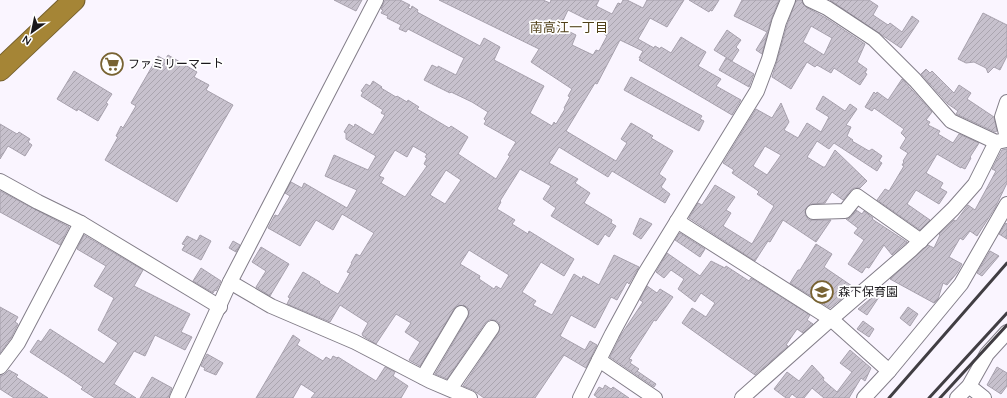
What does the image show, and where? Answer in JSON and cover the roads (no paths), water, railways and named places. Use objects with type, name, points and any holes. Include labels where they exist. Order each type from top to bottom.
[{"type":"highway","points":[[0,53],[56,0]]},
{"type":"highway","points":[[0,70],[74,0]]},
{"type":"street","points":[[177,398],[230,282],[376,0]]},
{"type":"street","points":[[580,398],[644,275],[757,91],[769,59],[779,22],[788,0]]},
{"type":"street","points":[[810,0],[827,8],[874,39],[915,80],[951,121],[1003,140]]},
{"type":"street","points":[[742,398],[920,241],[953,209],[975,184],[1003,140],[1002,117],[1007,102]]},
{"type":"street","points":[[0,181],[81,223],[220,306]]},
{"type":"street","points":[[813,212],[845,211],[857,196],[920,241]]},
{"type":"street","points":[[864,398],[889,371],[961,284],[1007,204]]},
{"type":"street","points":[[677,221],[831,319],[889,371]]},
{"type":"street","points":[[0,367],[18,343],[81,223]]},
{"type":"street","points":[[230,282],[271,306],[355,342],[424,377],[470,398]]},
{"type":"street","points":[[424,377],[462,313]]},
{"type":"street","points":[[450,389],[492,328]]},
{"type":"street","points":[[957,398],[969,386],[987,354],[1007,332]]},
{"type":"street","points":[[599,360],[655,398]]},
{"type":"street","points":[[969,386],[984,398]]},
{"type":"railway","points":[[889,398],[1007,263]]},
{"type":"railway","points":[[929,398],[1007,313]]},
{"type":"railway","points":[[940,398],[1007,325]]},
{"type":"place","name":"ファミリーマート","points":[[112,64]]},
{"type":"place","name":"森下保育園","points":[[822,292]]},
{"type":"district","name":"南高江一丁目","points":[[569,27]]}]
